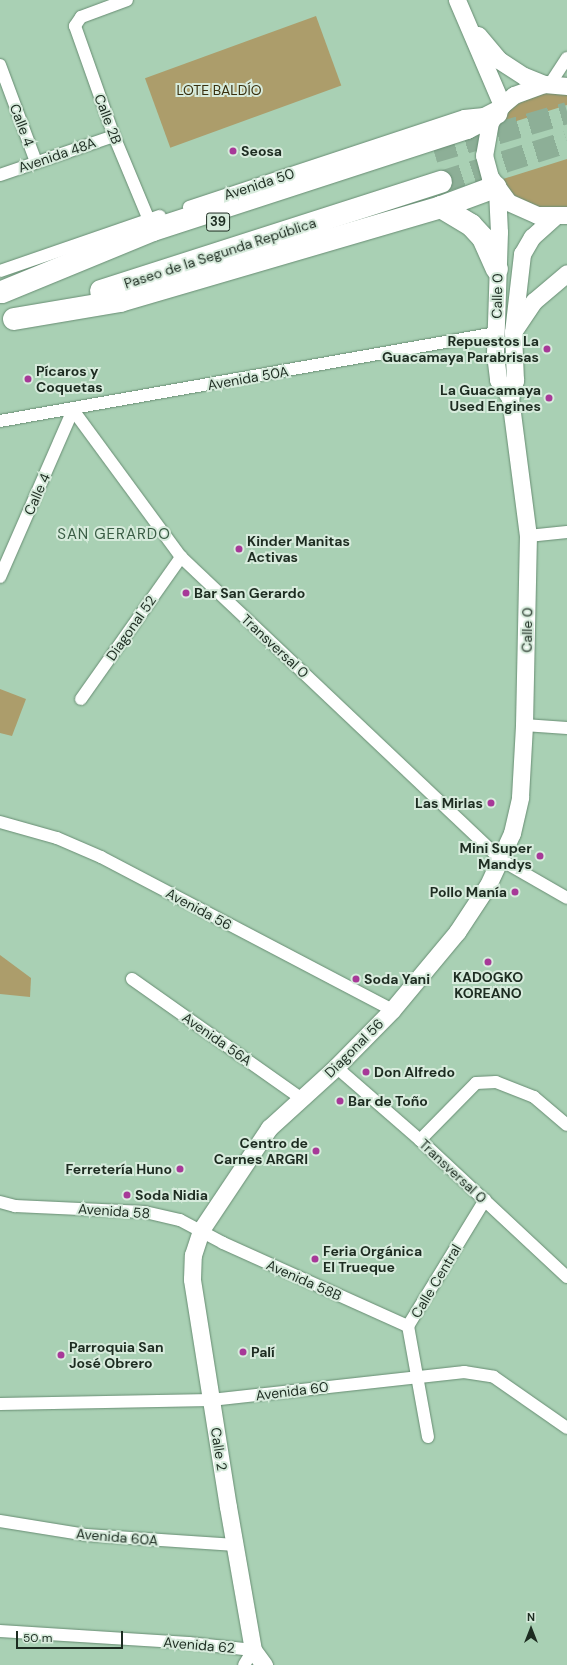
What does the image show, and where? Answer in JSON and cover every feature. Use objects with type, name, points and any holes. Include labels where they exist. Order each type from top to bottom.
[{"type":"highway","points":[[1,292],[153,230],[467,128],[499,109]]},
{"type":"highway","name":"39","points":[[1,292],[434,152]]},
{"type":"highway","name":"Paseo de la Segunda República","points":[[7,322],[441,182]]},
{"type":"highway","points":[[7,322],[120,301],[441,207],[496,188]]},
{"type":"highway","points":[[441,207],[457,214],[479,233],[492,253],[497,269]]},
{"type":"main road","points":[[460,7],[486,46],[499,60],[524,76],[547,84],[567,86]]},
{"type":"main road","points":[[460,7],[499,109]]},
{"type":"main road","points":[[547,84],[521,92],[499,109],[486,133],[484,155],[496,188],[508,202],[522,210],[560,216]]},
{"type":"main road","name":"Calle 0","points":[[496,188],[496,333],[498,380],[510,398]]},
{"type":"main road","name":"Calle 0","points":[[501,860],[512,833],[520,797],[524,725],[528,536],[510,398],[515,380],[513,332],[516,288],[522,254],[532,237],[560,216]]},
{"type":"main road","points":[[513,332],[526,311],[543,293],[567,273]]},
{"type":"main road","points":[[516,288],[529,293],[543,293]]},
{"type":"main road","name":"Diagonal 56","points":[[202,1230],[269,1128],[336,1067],[392,1010],[457,932],[501,860]]},
{"type":"main road","name":"Calle 2","points":[[202,1230],[193,1254],[192,1279],[253,1650]]},
{"type":"main road","points":[[253,1650],[264,1665]]},
{"type":"street","name":"Calle 2B","points":[[126,0],[81,17],[75,26],[114,136],[149,220]]},
{"type":"street","points":[[547,84],[567,58]]},
{"type":"street","name":"Calle 4","points":[[0,65],[36,162]]},
{"type":"street","name":"Avenida 50","points":[[0,270],[464,116],[499,109]]},
{"type":"street","name":"Avenida 48A","points":[[0,174],[114,136]]},
{"type":"street","name":"Avenida 50A","points":[[0,421],[73,410],[496,333]]},
{"type":"street","name":"Calle 4","points":[[0,577],[73,410]]},
{"type":"street","name":"Transversal 0","points":[[73,410],[181,557],[501,860]]},
{"type":"street","points":[[528,536],[567,532]]},
{"type":"street","name":"Diagonal 52","points":[[81,699],[181,557]]},
{"type":"street","points":[[524,725],[567,728]]},
{"type":"street","name":"Avenida 56","points":[[0,822],[56,838],[101,857],[392,1010]]},
{"type":"street","points":[[501,860],[567,898]]},
{"type":"street","name":"Avenida 56A","points":[[132,980],[301,1098]]},
{"type":"street","name":"Transversal 0","points":[[336,1067],[420,1140],[567,1277]]},
{"type":"street","points":[[420,1140],[476,1082],[496,1082],[534,1097],[567,1124]]},
{"type":"street","name":"Calle Central","points":[[428,1437],[408,1326],[485,1200]]},
{"type":"street","name":"Avenida 58","points":[[0,1202],[15,1206],[145,1212],[180,1220],[202,1230]]},
{"type":"street","name":"Avenida 58B","points":[[202,1230],[223,1243],[408,1326]]},
{"type":"street","name":"Avenida 60","points":[[0,1404],[211,1400],[464,1372],[494,1377],[567,1428]]},
{"type":"street","name":"Avenida 60A","points":[[0,1521],[86,1535],[236,1545]]},
{"type":"street","name":"Avenida 62","points":[[0,1631],[189,1643],[253,1650]]},
{"type":"street","points":[[244,1665],[253,1650]]},
{"type":"green space","name":"LOTE BALDÍO","points":[[316,16],[341,86],[170,148],[145,78]]},
{"type":"green space","points":[[544,92],[567,95],[567,105],[498,127],[513,106]]},
{"type":"green space","points":[[567,159],[567,209],[550,211],[512,196],[500,180]]},
{"type":"green space","points":[[0,689],[26,699],[12,736],[0,733]]},
{"type":"green space","points":[[0,955],[31,978],[30,997],[0,994]]},
{"type":"tunnel","points":[[434,152],[567,113]]},
{"type":"tunnel","points":[[441,182],[567,142]]},
{"type":"place","name":"Seosa","points":[[233,151]]},
{"type":"place","name":"Repuestos La Guacamaya Parabrisas","points":[[547,349]]},
{"type":"place","name":"Pícaros y Coquetas","points":[[28,379]]},
{"type":"place","name":"La Guacamaya Used Engines","points":[[549,398]]},
{"type":"place","name":"Kinder Manitas Activas","points":[[239,549]]},
{"type":"place","name":"Bar San Gerardo","points":[[186,593]]},
{"type":"place","name":"Las Mirlas","points":[[491,803]]},
{"type":"place","name":"Mini Super Mandys","points":[[540,856]]},
{"type":"place","name":"Pollo Manía","points":[[515,892]]},
{"type":"place","name":"KADOGKO KOREANO","points":[[488,962]]},
{"type":"place","name":"Soda Yani","points":[[356,979]]},
{"type":"place","name":"Don Alfredo","points":[[366,1072]]},
{"type":"place","name":"Bar de Toño","points":[[340,1101]]},
{"type":"place","name":"Centro de Carnes ARGRI","points":[[316,1151]]},
{"type":"place","name":"Ferretería Huno","points":[[180,1169]]},
{"type":"place","name":"Soda Nidia","points":[[127,1195]]},
{"type":"place","name":"Feria Orgánica El Trueque","points":[[315,1259]]},
{"type":"place","name":"Palí","points":[[243,1352]]},
{"type":"place","name":"Parroquia San José Obrero","points":[[61,1355]]},
{"type":"district","name":"SAN GERARDO","points":[[114,535]]}]
